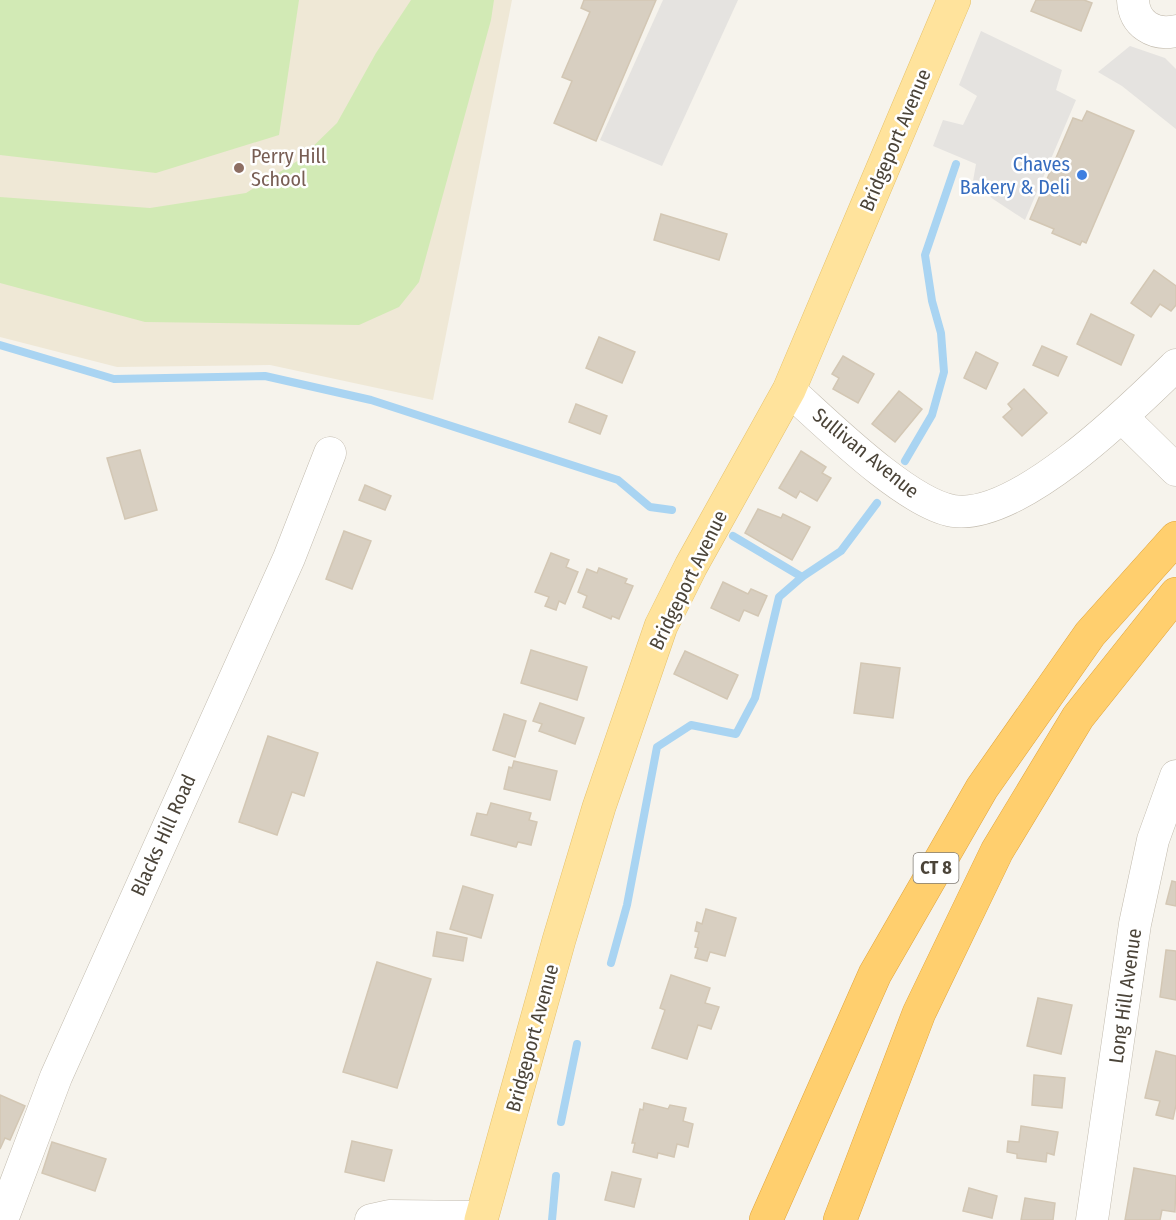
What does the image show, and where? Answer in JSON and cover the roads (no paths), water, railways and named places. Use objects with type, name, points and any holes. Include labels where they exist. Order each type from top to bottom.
[{"type":"highway","name":"CT 8","points":[[766,1220],[875,974],[982,788],[1090,634],[1170,545]]},
{"type":"highway","name":"CT 8","points":[[840,1220],[918,1013],[997,851],[1078,717],[1176,594]]},
{"type":"highway","points":[[860,1220],[918,1013]]},
{"type":"main road","name":"Bridgeport Avenue","points":[[482,1218],[599,807],[661,626],[691,566],[789,390],[954,0]]},
{"type":"street","points":[[1133,0],[1137,17],[1144,26],[1166,33],[1176,31]]},
{"type":"street","points":[[1176,365],[1122,417],[1176,470]]},
{"type":"street","name":"Sullivan Avenue","points":[[789,390],[855,450],[920,498],[952,511],[982,510],[1029,487],[1122,417]]},
{"type":"street","name":"Blacks Hill Road","points":[[2,1220],[56,1077],[290,558],[330,453]]},
{"type":"street","name":"Long Hill Avenue","points":[[1092,1220],[1135,924],[1153,840],[1176,776]]},
{"type":"street","points":[[371,1220],[389,1216],[482,1218]]},
{"type":"waterway","points":[[905,461],[932,415],[944,372],[941,333],[932,301],[925,255],[956,164]]},
{"type":"waterway","points":[[0,345],[114,379],[265,376],[371,400],[618,480],[650,507],[672,510]]},
{"type":"waterway","points":[[611,963],[627,905],[657,747],[691,725],[736,734],[755,698],[779,597],[802,577],[841,551],[877,503]]},
{"type":"waterway","points":[[733,536],[802,577]]},
{"type":"waterway","points":[[561,1122],[577,1044]]},
{"type":"waterway","points":[[552,1220],[556,1176]]},
{"type":"place","name":"Perry Hill School","points":[[239,168]]},
{"type":"place","name":"Chaves Bakery & Deli","points":[[1082,175]]}]
